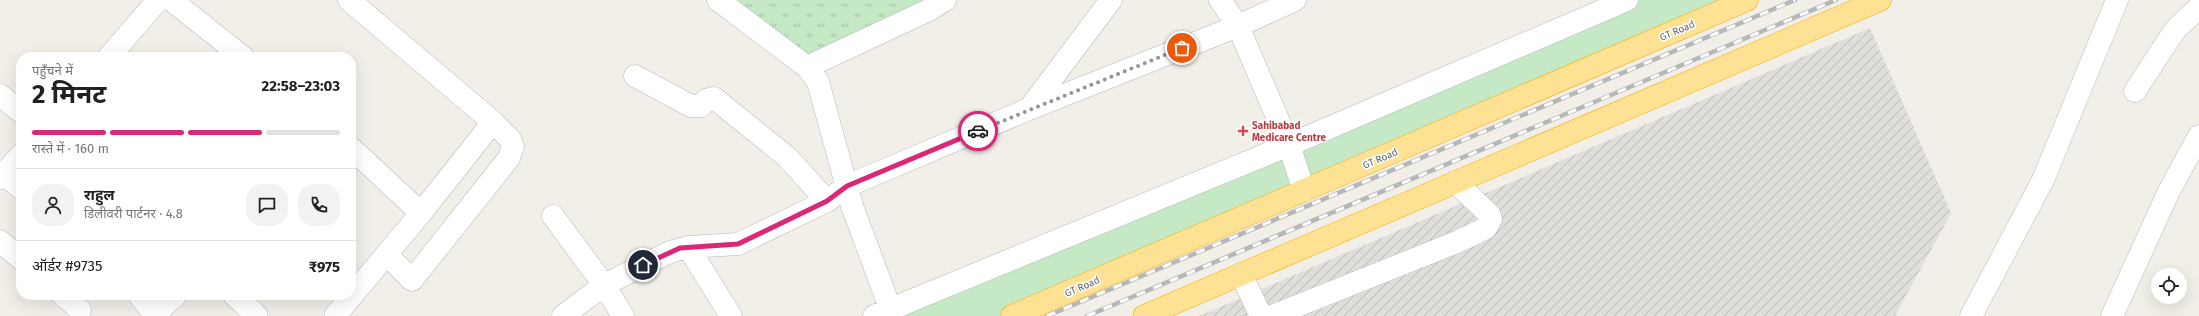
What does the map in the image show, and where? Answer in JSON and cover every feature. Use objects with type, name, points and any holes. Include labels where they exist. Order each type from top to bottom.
[{"type":"highway","name":"GT Road","points":[[1012,316],[1748,0]]},
{"type":"highway","points":[[1144,316],[1880,0]]},
{"type":"street","points":[[113,52],[158,0]]},
{"type":"street","points":[[171,0],[237,52]]},
{"type":"street","points":[[718,0],[807,67],[818,82],[885,314],[1288,145],[1628,0]]},
{"type":"street","points":[[807,67],[929,10],[945,0]]},
{"type":"street","points":[[1029,109],[1112,0]]},
{"type":"street","points":[[1220,0],[1238,26],[1288,145],[1304,191]]},
{"type":"street","points":[[563,316],[604,285],[670,252],[688,247],[738,244],[827,201],[847,186],[1029,109],[1238,26],[1296,0]]},
{"type":"street","points":[[1971,316],[2043,180],[2117,0]]},
{"type":"street","points":[[360,3],[493,122],[510,139],[513,146],[512,152],[412,280],[387,255]]},
{"type":"street","points":[[2135,91],[2175,30],[2199,7]]},
{"type":"street","points":[[635,76],[691,106],[701,106],[706,100],[714,98],[787,157],[827,201]]},
{"type":"street","points":[[0,95],[16,108]]},
{"type":"street","points":[[356,282],[387,255],[493,122]]},
{"type":"street","points":[[2112,316],[2170,191],[2199,136]]},
{"type":"street","points":[[356,153],[421,213]]},
{"type":"street","points":[[16,161],[2,176],[16,185]]},
{"type":"street","points":[[1272,316],[1457,242],[1486,228],[1491,219],[1489,214],[1455,182]]},
{"type":"street","points":[[553,216],[604,285],[623,316]]},
{"type":"street","points":[[0,241],[16,255]]},
{"type":"street","points":[[688,247],[731,316]]},
{"type":"street","points":[[1241,274],[1260,314],[1263,316]]},
{"type":"street","points":[[69,300],[80,310]]},
{"type":"street","points":[[143,300],[156,315],[171,300]]},
{"type":"street","points":[[239,300],[257,316]]},
{"type":"street","points":[[335,316],[345,300]]},
{"type":"shaded area","points":[[1870,28],[1951,213],[1895,316],[1199,316]]},
{"type":"green space","points":[[727,0],[944,0],[810,57]]},
{"type":"green space","points":[[1626,0],[1749,0],[1014,316],[883,316]]},
{"type":"railway","points":[[1047,316],[1795,0]]},
{"type":"railway","points":[[1087,316],[1836,0]]},
{"type":"way so far","points":[[978,131],[1182,48]]},
{"type":"place","name":"Sahibabad Medicare Centre","points":[[1243,131]]},
{"type":"route","points":[[643,265],[680,248],[738,244],[827,201],[847,186],[978,131]]}]
